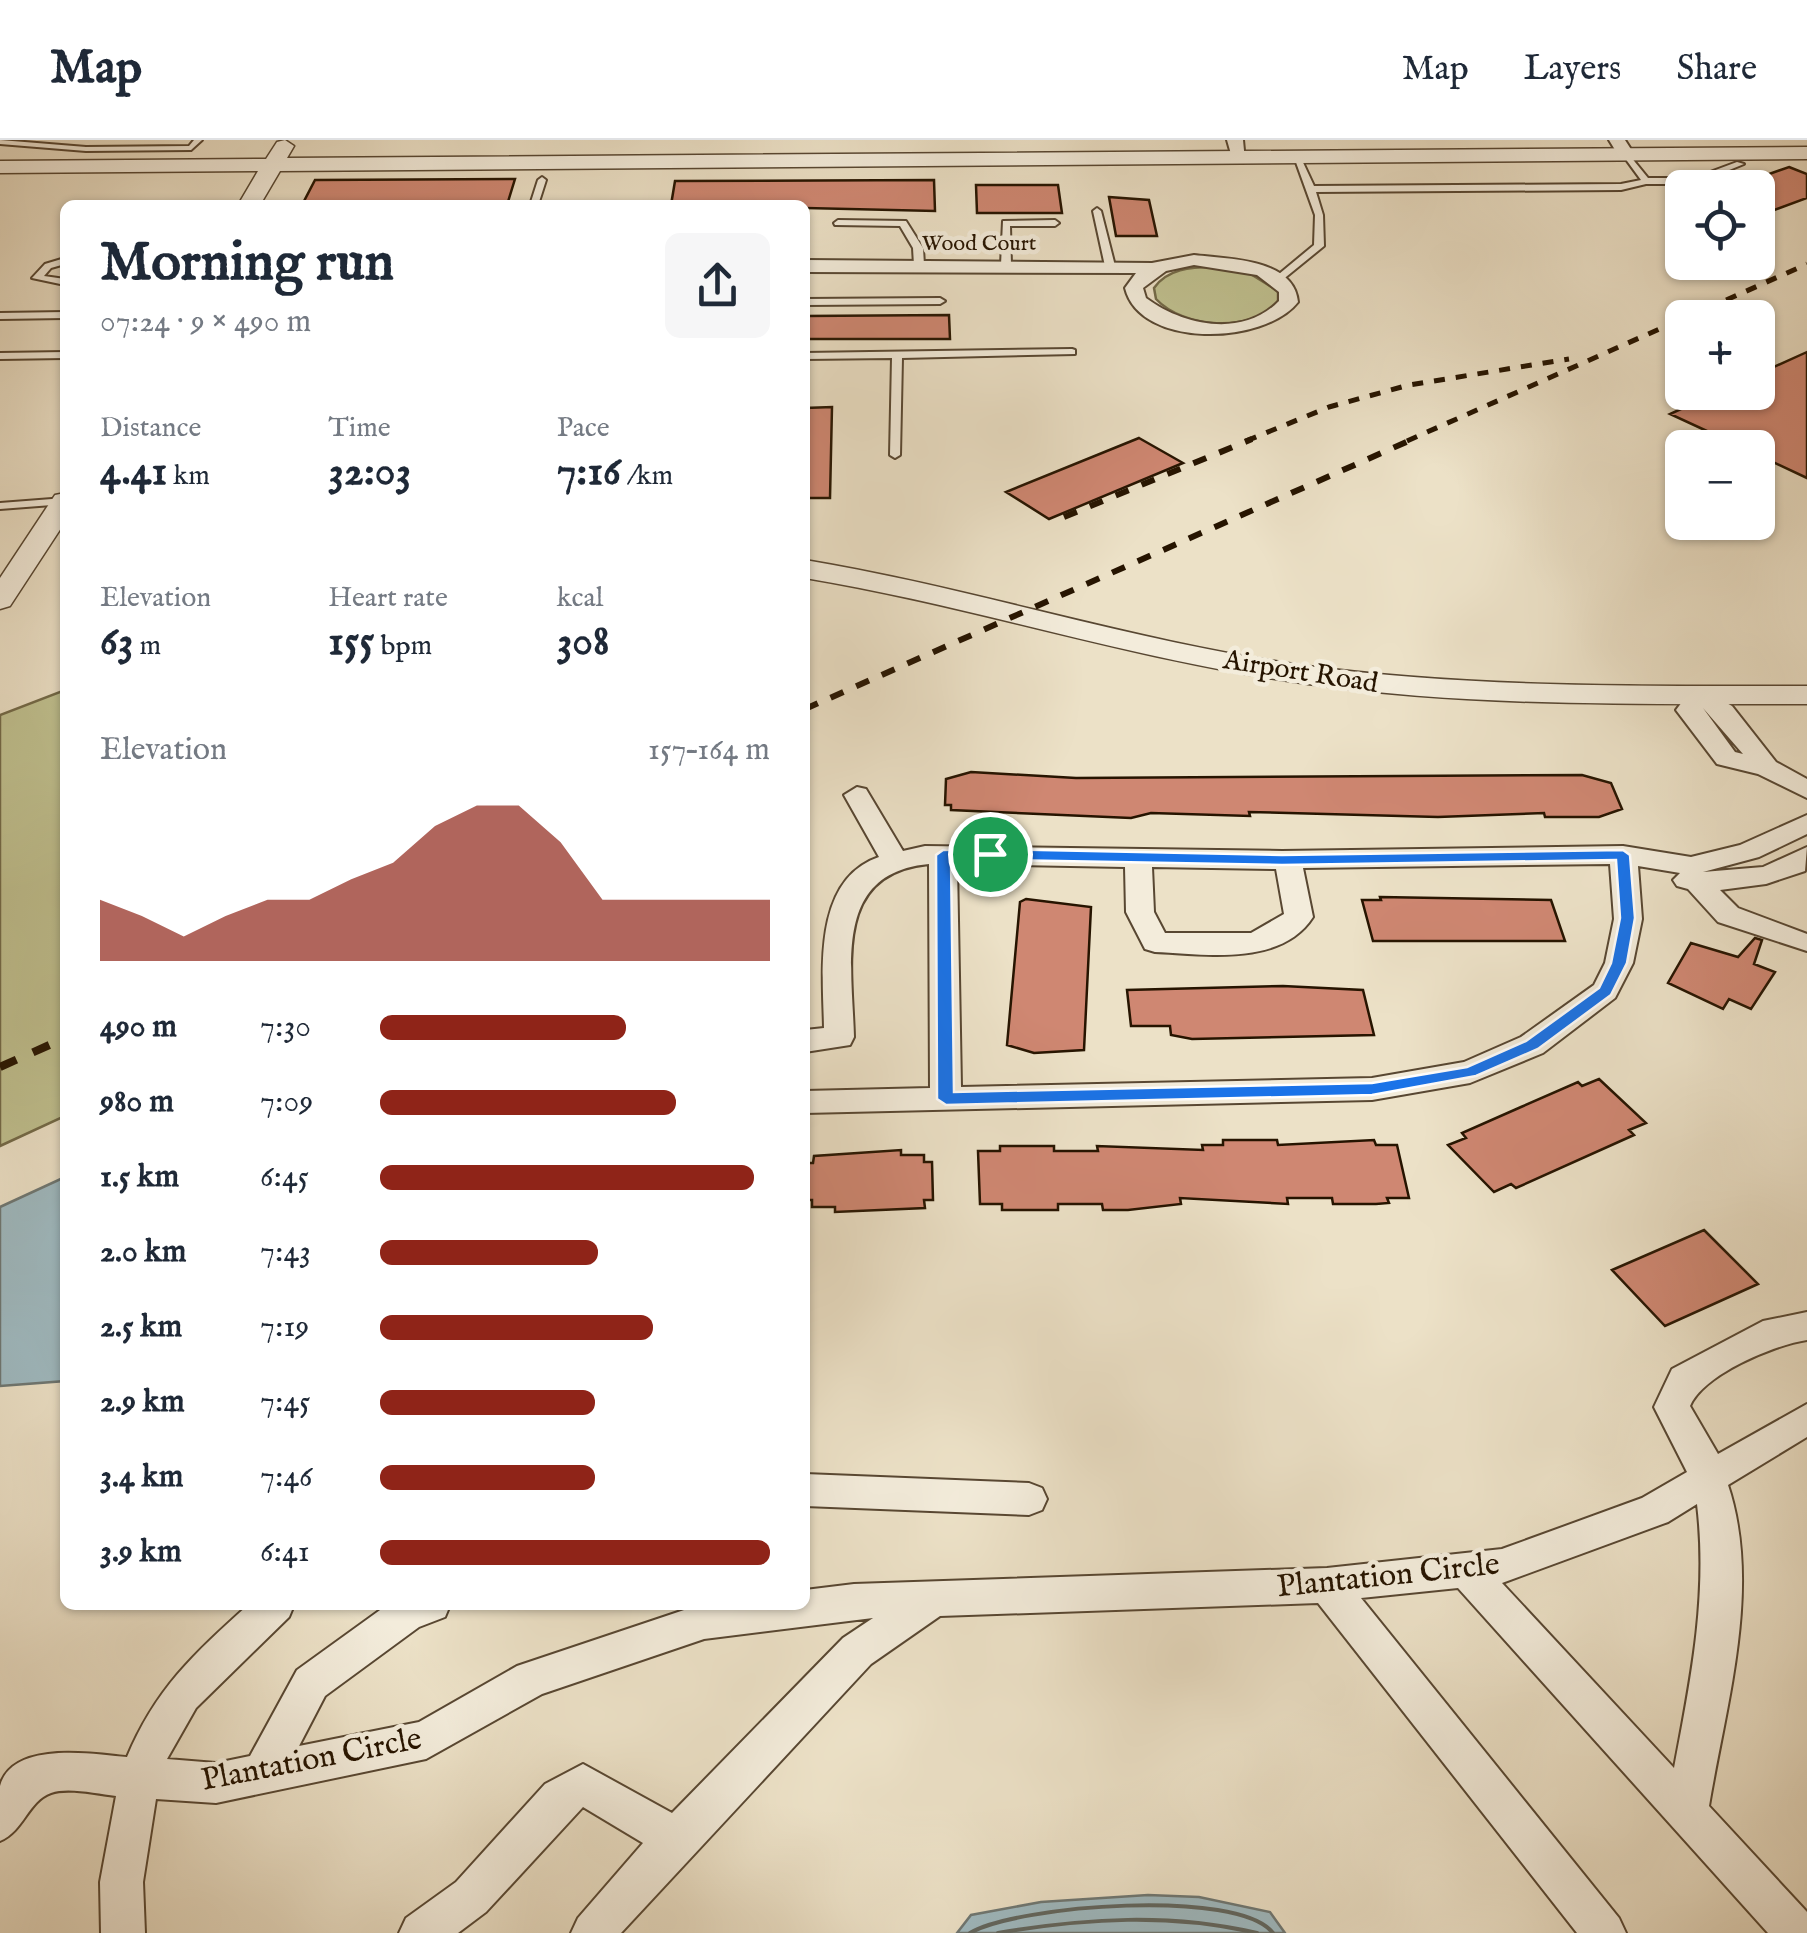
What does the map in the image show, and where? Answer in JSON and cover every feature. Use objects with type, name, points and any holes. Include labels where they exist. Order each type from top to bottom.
[{"type":"street","points":[[251,200],[288,140]]},
{"type":"street","points":[[0,168],[1237,148],[1296,156],[1621,147],[1807,153]]},
{"type":"street","name":"Wood Court","points":[[810,266],[1153,269],[1194,260],[1218,260],[1262,270],[1278,279]]},
{"type":"street","points":[[1153,269],[1134,288],[1137,300],[1148,311],[1180,323],[1218,328],[1266,321],[1282,312],[1290,302],[1288,290],[1278,279]]},
{"type":"street","points":[[0,600],[60,509]]},
{"type":"street","points":[[0,556],[60,556]]},
{"type":"street","name":"Airport Road","points":[[810,570],[1024,612],[1147,645],[1306,674],[1433,688],[1807,695]]},
{"type":"street","points":[[1700,695],[1689,710],[1726,758],[1766,768],[1807,790]]},
{"type":"street","points":[[857,795],[896,862]]},
{"type":"street","points":[[1700,876],[1798,826]]},
{"type":"street","points":[[943,855],[946,1099]]},
{"type":"street","points":[[810,1040],[839,1037],[840,918],[854,889],[876,867],[896,862],[943,855],[1624,865],[1752,888],[1807,876]]},
{"type":"street","points":[[1700,876],[1757,876],[1796,866],[1807,856]]},
{"type":"street","points":[[1138,860],[1140,912],[1155,942],[1236,945],[1281,936],[1300,916],[1288,860]]},
{"type":"street","points":[[810,1102],[1372,1089],[1470,1072],[1532,1045],[1606,992],[1619,963],[1628,918],[1624,865]]},
{"type":"street","points":[[1700,876],[1728,916],[1802,944]]},
{"type":"street","points":[[1687,1812],[1726,1567],[1718,1501],[1692,1434],[1672,1407],[1684,1379],[1776,1331],[1807,1326]]},
{"type":"street","name":"Plantation Circle","points":[[810,1604],[1327,1585],[1502,1566],[1655,1510],[1807,1419]]},
{"type":"street","points":[[810,1490],[1028,1499]]},
{"type":"street","points":[[1465,1570],[1797,1933]]},
{"type":"street","points":[[1327,1585],[1604,1933]]},
{"type":"street","points":[[594,1933],[676,1840],[857,1651],[934,1598]]},
{"type":"street","points":[[123,1933],[124,1845],[142,1780],[169,1711],[270,1610]]},
{"type":"street","points":[[263,1773],[311,1683],[406,1614],[417,1610]]},
{"type":"street","name":"Plantation Circle","points":[[0,1820],[24,1786],[50,1771],[216,1783],[426,1740],[531,1679],[709,1612],[735,1610]]},
{"type":"street","points":[[421,1933],[472,1896],[560,1798],[583,1784],[676,1840]]},
{"type":"lane","points":[[0,142],[138,150],[191,148],[198,140]]},
{"type":"lane","points":[[1621,147],[1646,181]]},
{"type":"lane","points":[[1278,279],[1319,246],[1319,215],[1296,156]]},
{"type":"lane","points":[[1311,189],[1621,187],[1646,181],[1695,181],[1740,164]]},
{"type":"lane","points":[[536,200],[542,180]]},
{"type":"lane","points":[[1097,211],[1110,266]]},
{"type":"lane","points":[[838,223],[904,222],[918,248],[920,265]]},
{"type":"lane","points":[[1006,265],[1006,223],[1056,223]]},
{"type":"lane","points":[[60,262],[48,266],[37,278],[60,281]]},
{"type":"lane","points":[[810,302],[940,301]]},
{"type":"lane","points":[[0,316],[60,315]]},
{"type":"lane","points":[[810,356],[1072,352]]},
{"type":"lane","points":[[0,356],[60,355]]},
{"type":"lane","points":[[895,456],[897,355]]},
{"type":"lane","points":[[0,506],[60,501]]},
{"type":"green space","points":[[1213,267],[1249,273],[1278,291],[1278,303],[1251,319],[1217,323],[1183,316],[1156,299],[1154,288],[1173,273]]},
{"type":"green space","points":[[60,692],[60,1118],[0,1146],[0,715]]},
{"type":"water","points":[[60,1179],[60,1381],[0,1386],[0,1207]]},
{"type":"water","points":[[1148,1895],[1199,1897],[1270,1912],[1285,1933],[957,1933],[971,1915],[1041,1902]]},
{"type":"building","points":[[1789,167],[1807,174],[1807,198],[1775,210],[1775,172]]},
{"type":"building","points":[[515,179],[509,200],[305,200],[315,180]]},
{"type":"building","points":[[934,180],[935,211],[810,208],[810,200],[672,200],[675,181]]},
{"type":"building","points":[[976,185],[1058,185],[1062,213],[977,213]]},
{"type":"building","points":[[1109,197],[1149,200],[1157,236],[1116,236]]},
{"type":"building","points":[[949,315],[950,339],[810,339],[810,316]]},
{"type":"building","points":[[1807,352],[1807,478],[1775,463],[1775,430],[1705,430],[1670,414],[1679,410],[1775,410],[1775,366]]},
{"type":"building","points":[[832,407],[830,498],[810,498],[810,408]]},
{"type":"building","points":[[1139,438],[1183,463],[1049,519],[1006,492]]},
{"type":"building","points":[[971,772],[1076,778],[1582,775],[1611,783],[1622,809],[1599,817],[1545,817],[1544,813],[1438,817],[1249,812],[1250,816],[1151,813],[1131,818],[951,810],[951,805],[945,805],[946,779]]},
{"type":"building","points":[[1380,897],[1551,900],[1565,941],[1373,941],[1362,900],[1381,900]]},
{"type":"building","points":[[1026,899],[1091,907],[1084,1050],[1034,1053],[1007,1045],[1020,902]]},
{"type":"building","points":[[1755,938],[1762,940],[1754,964],[1775,972],[1751,1009],[1729,999],[1723,1009],[1668,983],[1691,943],[1738,957]]},
{"type":"building","points":[[1283,986],[1363,990],[1374,1035],[1192,1039],[1171,1035],[1170,1026],[1131,1026],[1127,990]]},
{"type":"building","points":[[1599,1079],[1646,1123],[1629,1130],[1634,1135],[1516,1188],[1511,1184],[1494,1192],[1448,1145],[1466,1138],[1462,1133],[1578,1082],[1582,1086]]},
{"type":"building","points":[[1223,1140],[1277,1140],[1278,1145],[1374,1140],[1376,1145],[1397,1145],[1409,1198],[1387,1198],[1389,1203],[1333,1204],[1332,1198],[1287,1198],[1288,1204],[1180,1198],[1181,1204],[1128,1210],[1103,1210],[1102,1204],[1058,1204],[1058,1210],[1002,1210],[1002,1204],[980,1204],[978,1151],[1000,1151],[1000,1146],[1054,1146],[1054,1151],[1098,1151],[1097,1146],[1203,1150],[1202,1145],[1223,1145]]},
{"type":"building","points":[[901,1150],[901,1155],[924,1155],[924,1162],[932,1162],[933,1200],[924,1200],[925,1208],[835,1212],[835,1207],[812,1207],[810,1163],[814,1156]]},
{"type":"building","points":[[1704,1230],[1758,1284],[1665,1326],[1612,1270]]},
{"type":"railway","points":[[1726,300],[1807,264]]},
{"type":"railway","points":[[1407,441],[1665,327]]},
{"type":"railway","points":[[1246,441],[1329,407],[1409,385],[1569,359]]},
{"type":"railway","points":[[1064,517],[1252,439]]},
{"type":"railway","points":[[810,707],[1413,439]]},
{"type":"railway","points":[[0,1067],[60,1040]]},
{"type":"route","points":[[990,854],[1138,860],[1623,855],[1628,918],[1619,963],[1606,992],[1532,1045],[1470,1072],[1372,1089],[946,1099],[943,855],[990,854]]}]
